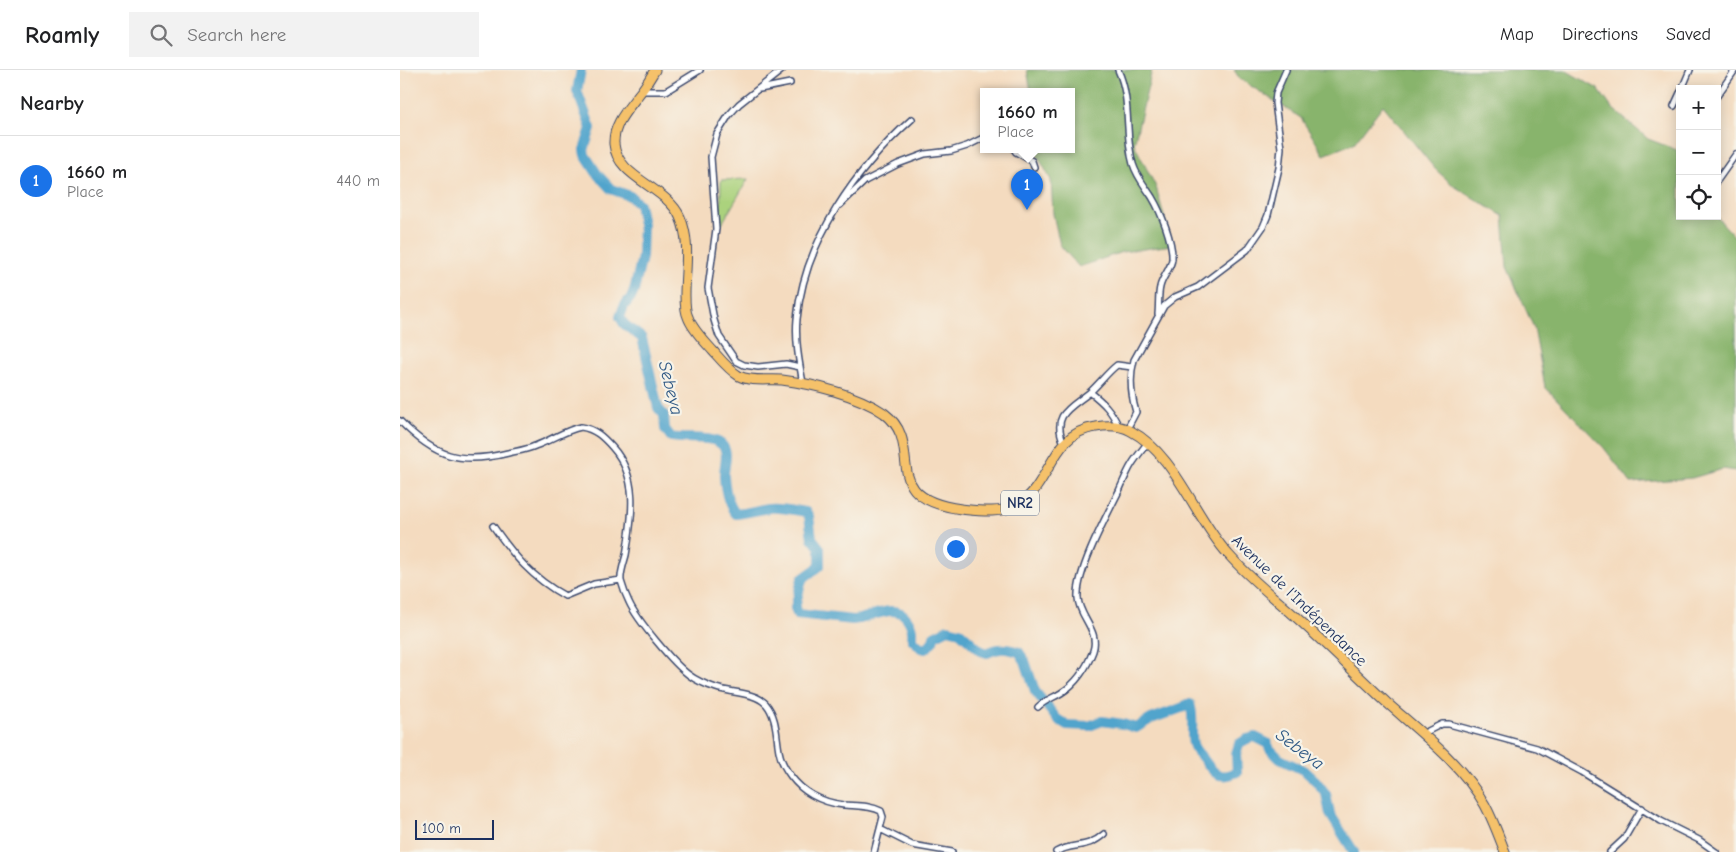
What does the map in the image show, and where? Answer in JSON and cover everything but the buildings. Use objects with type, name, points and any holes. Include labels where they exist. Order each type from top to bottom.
[{"type":"highway","name":"NR2","points":[[655,70],[642,91],[622,115],[614,137],[614,148],[617,156],[627,169],[671,203],[679,213],[687,249],[685,282],[688,317],[708,346],[737,375],[748,379],[803,383],[871,406],[892,420],[902,437],[905,465],[913,489],[929,501],[943,506],[988,512],[1014,507],[1028,498],[1064,443],[1078,432],[1088,428],[1108,425],[1123,428]]},
{"type":"highway","name":"Avenue de l'Indépendance","points":[[1123,428],[1148,442],[1171,470],[1208,528],[1229,556],[1422,734],[1471,784],[1485,806],[1504,852]]},
{"type":"street","points":[[642,91],[666,91],[700,70]]},
{"type":"street","points":[[782,70],[739,104],[729,115],[717,134],[713,145],[711,157],[716,229],[708,288],[719,336],[736,361],[744,365],[758,367],[774,365],[800,367]]},
{"type":"street","points":[[1118,70],[1126,91],[1125,104],[1128,114],[1128,139],[1134,165],[1141,181],[1153,199],[1170,240],[1172,259],[1160,288],[1158,314]]},
{"type":"street","points":[[1090,392],[1102,401],[1123,428],[1136,412],[1130,390],[1132,368],[1158,314],[1170,300],[1198,287],[1247,250],[1263,227],[1270,209],[1281,148],[1275,103],[1276,93],[1286,70]]},
{"type":"street","points":[[1684,85],[1690,70]]},
{"type":"street","points":[[1721,90],[1735,70]]},
{"type":"street","points":[[759,89],[790,83]]},
{"type":"street","points":[[1674,106],[1676,102]]},
{"type":"street","points":[[803,383],[796,338],[796,319],[800,298],[816,247],[833,212],[849,188],[875,156],[912,119]]},
{"type":"street","points":[[833,212],[865,181],[891,167],[925,154],[950,151],[980,140]]},
{"type":"street","points":[[1018,153],[1032,161],[1034,167]]},
{"type":"street","points":[[1721,176],[1736,154]]},
{"type":"street","points":[[1064,443],[1060,435],[1059,426],[1060,418],[1065,411],[1090,392],[1117,365],[1132,368]]},
{"type":"street","points":[[400,421],[413,434],[438,452],[452,457],[493,457],[534,447],[581,427],[589,428],[601,436],[616,451],[630,484],[633,498],[621,580],[630,605],[640,620],[689,675],[710,686],[751,696],[765,703],[775,722],[779,752],[783,764],[796,782],[812,796],[828,802],[842,805],[868,806],[881,811],[883,817],[874,852]]},
{"type":"street","points":[[1042,704],[1064,692],[1085,669],[1094,649],[1095,638],[1079,607],[1077,596],[1083,571],[1132,464],[1148,442]]},
{"type":"street","points":[[492,526],[520,563],[545,584],[565,596],[594,584],[621,580]]},
{"type":"street","points":[[1422,734],[1442,724],[1449,724],[1537,748],[1699,840],[1716,852]]},
{"type":"street","points":[[1610,852],[1624,839],[1642,808]]},
{"type":"street","points":[[880,829],[912,845],[951,852]]},
{"type":"street","points":[[1056,852],[1064,848],[1096,842],[1104,834]]},
{"type":"green space","points":[[1027,70],[1152,70],[1134,144],[1156,187],[1172,245],[1122,252],[1079,267],[1060,245],[1053,214],[1051,180],[1036,153],[1075,153],[1075,88],[1030,88]]},
{"type":"green space","points":[[1234,70],[1565,70],[1598,89],[1612,108],[1648,139],[1676,150],[1676,220],[1720,220],[1736,238],[1736,471],[1723,469],[1692,478],[1631,483],[1604,448],[1545,387],[1534,328],[1507,267],[1503,216],[1454,186],[1435,169],[1383,105],[1354,143],[1324,155],[1301,118],[1240,79]]},
{"type":"green space","points":[[748,179],[720,227],[721,180]]},
{"type":"waterway","name":"Sebeya","points":[[581,70],[577,91],[591,128],[584,150],[585,155],[598,175],[611,189],[630,196],[639,204],[643,224],[642,257],[634,291],[624,306],[620,317],[624,324],[642,338],[658,408],[664,415],[665,429],[671,437],[713,440],[725,449],[725,487],[729,502],[736,514],[778,508],[806,512],[809,516],[812,538],[820,548],[820,566],[802,579],[795,608],[797,614],[853,620],[882,612],[897,612],[903,614],[908,620],[912,629],[912,639],[921,648],[926,649],[933,641],[934,636],[948,629],[960,632],[981,651],[987,653],[1003,649],[1019,652],[1025,661],[1035,691],[1057,719],[1067,725],[1089,726],[1102,721],[1136,728],[1151,719],[1190,704],[1193,744],[1216,774],[1225,776],[1237,772],[1236,754],[1239,744],[1247,739],[1255,737],[1267,743],[1280,759],[1305,771],[1316,781],[1326,794],[1330,814],[1354,852]]},
{"type":"place","name":"1660 m","points":[[1027,210]]}]
